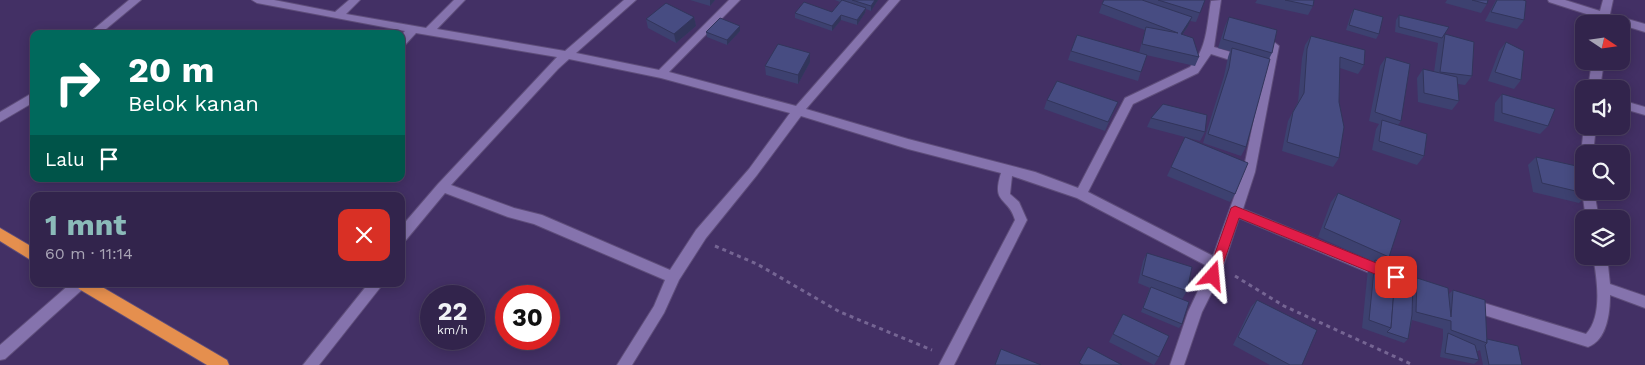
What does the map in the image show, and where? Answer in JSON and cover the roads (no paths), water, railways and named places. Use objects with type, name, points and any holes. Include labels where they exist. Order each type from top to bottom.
[{"type":"highway","points":[[0,234],[30,253]]},
{"type":"highway","points":[[89,287],[221,365]]},
{"type":"street","points":[[98,30],[136,0]]},
{"type":"street","points":[[257,0],[412,31],[428,31],[560,60],[661,74],[793,118],[908,144],[1006,177],[1035,177],[1081,194],[1216,266]]},
{"type":"street","points":[[337,16],[355,0]]},
{"type":"street","points":[[428,31],[460,0]]},
{"type":"street","points":[[405,231],[442,188],[560,60],[631,0]]},
{"type":"street","points":[[661,74],[735,0]]},
{"type":"street","points":[[624,365],[659,309],[674,277],[698,239],[793,118],[896,0]]},
{"type":"street","points":[[1553,0],[1589,15]]},
{"type":"street","points":[[1605,15],[1608,0]]},
{"type":"street","points":[[1081,194],[1129,101],[1194,70],[1202,64],[1208,49],[1216,1]]},
{"type":"street","points":[[1630,25],[1645,28]]},
{"type":"street","points":[[405,38],[412,31]]},
{"type":"street","points":[[1177,365],[1195,312],[1216,266],[1249,172],[1261,65],[1274,46]]},
{"type":"street","points":[[1208,49],[1261,65]]},
{"type":"street","points":[[0,118],[30,99]]},
{"type":"street","points":[[1630,107],[1645,111]]},
{"type":"street","points":[[948,361],[1021,220],[1019,212],[1003,196],[1006,177]]},
{"type":"street","points":[[442,188],[513,213],[538,219],[674,277]]},
{"type":"street","points":[[1235,211],[1398,278]]},
{"type":"street","points":[[1462,302],[1588,341],[1597,329],[1605,297],[1601,265]]},
{"type":"street","points":[[0,354],[76,287]]},
{"type":"street","points":[[310,365],[374,287]]},
{"type":"street","points":[[1603,287],[1645,302]]}]
